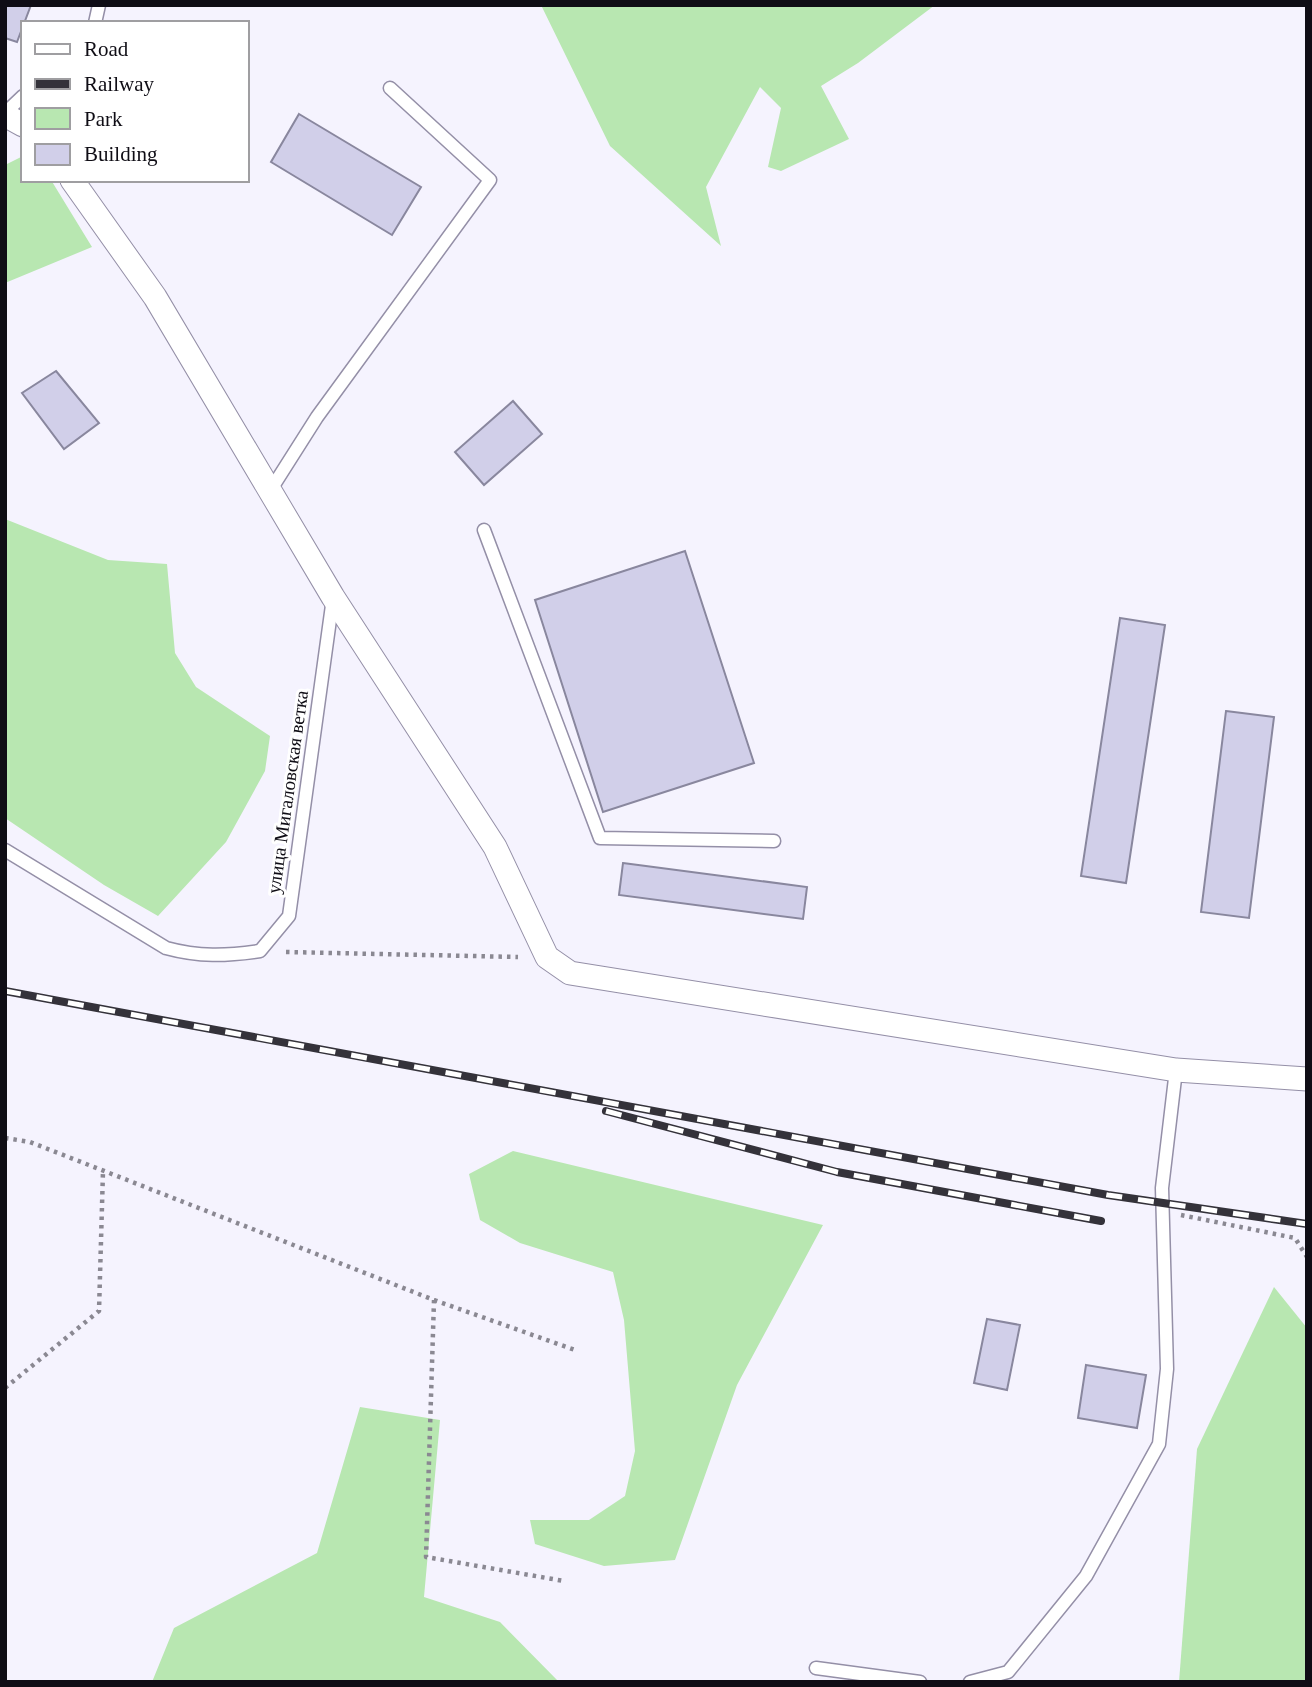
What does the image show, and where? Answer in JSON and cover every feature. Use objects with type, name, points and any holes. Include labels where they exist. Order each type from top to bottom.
[{"type":"street","points":[[5,114],[21,124]]},
{"type":"street","points":[[73,182],[155,297],[333,597],[495,847],[547,957],[570,973],[1176,1070],[1307,1079]]},
{"type":"lane","points":[[270,491],[317,417],[490,180],[390,88]]},
{"type":"lane","points":[[5,114],[21,98]]},
{"type":"lane","points":[[484,530],[600,838],[774,841]]},
{"type":"lane","name":"улица Мигаловская ветка","points":[[260,951],[289,916],[333,597]]},
{"type":"lane","points":[[5,850],[166,948],[195,956],[219,957],[260,951]]},
{"type":"lane","points":[[970,1682],[1008,1672],[1086,1576],[1159,1444],[1167,1369],[1162,1188],[1176,1070]]},
{"type":"lane","points":[[816,1668],[920,1682]]},
{"type":"path","points":[[260,951],[547,957]]},
{"type":"path","points":[[5,1138],[30,1142],[434,1300],[575,1350]]},
{"type":"path","points":[[5,1388],[99,1311],[103,1171]]},
{"type":"path","points":[[1163,1211],[1295,1238],[1307,1258]]},
{"type":"path","points":[[434,1300],[426,1557],[564,1581]]},
{"type":"green space","points":[[541,5],[935,5],[858,63],[821,86],[849,139],[781,171],[768,167],[781,108],[760,87],[706,187],[721,246],[610,146]]},
{"type":"green space","points":[[21,157],[21,182],[52,182],[92,247],[5,283],[5,165]]},
{"type":"green space","points":[[5,519],[108,560],[167,564],[175,653],[196,687],[270,736],[265,771],[226,842],[158,916],[104,885],[5,818]]},
{"type":"green space","points":[[513,1151],[823,1225],[737,1385],[675,1560],[604,1566],[535,1544],[530,1520],[589,1520],[625,1496],[635,1451],[624,1320],[613,1272],[520,1243],[480,1220],[469,1174]]},
{"type":"green space","points":[[1274,1287],[1307,1328],[1307,1682],[1179,1682],[1197,1449]]},
{"type":"green space","points":[[360,1407],[440,1420],[424,1597],[500,1622],[559,1682],[152,1682],[174,1628],[317,1553]]},
{"type":"building","points":[[5,5],[31,5],[25,21],[21,21],[17,42],[5,38]]},
{"type":"building","points":[[299,114],[421,187],[392,235],[271,162]]},
{"type":"building","points":[[56,371],[99,423],[64,449],[22,393]]},
{"type":"building","points":[[513,401],[542,434],[484,485],[455,452]]},
{"type":"building","points":[[685,551],[754,763],[603,812],[535,600]]},
{"type":"building","points":[[1120,618],[1165,625],[1126,883],[1081,876]]},
{"type":"building","points":[[1226,711],[1274,717],[1249,918],[1201,912]]},
{"type":"building","points":[[623,863],[807,887],[803,919],[619,895]]},
{"type":"building","points":[[987,1319],[1020,1325],[1007,1390],[974,1383]]},
{"type":"building","points":[[1086,1365],[1146,1375],[1137,1428],[1078,1418]]},
{"type":"railway","points":[[5,991],[1108,1195],[1307,1224]]},
{"type":"railway","points":[[606,1111],[837,1172],[1101,1221]]}]
